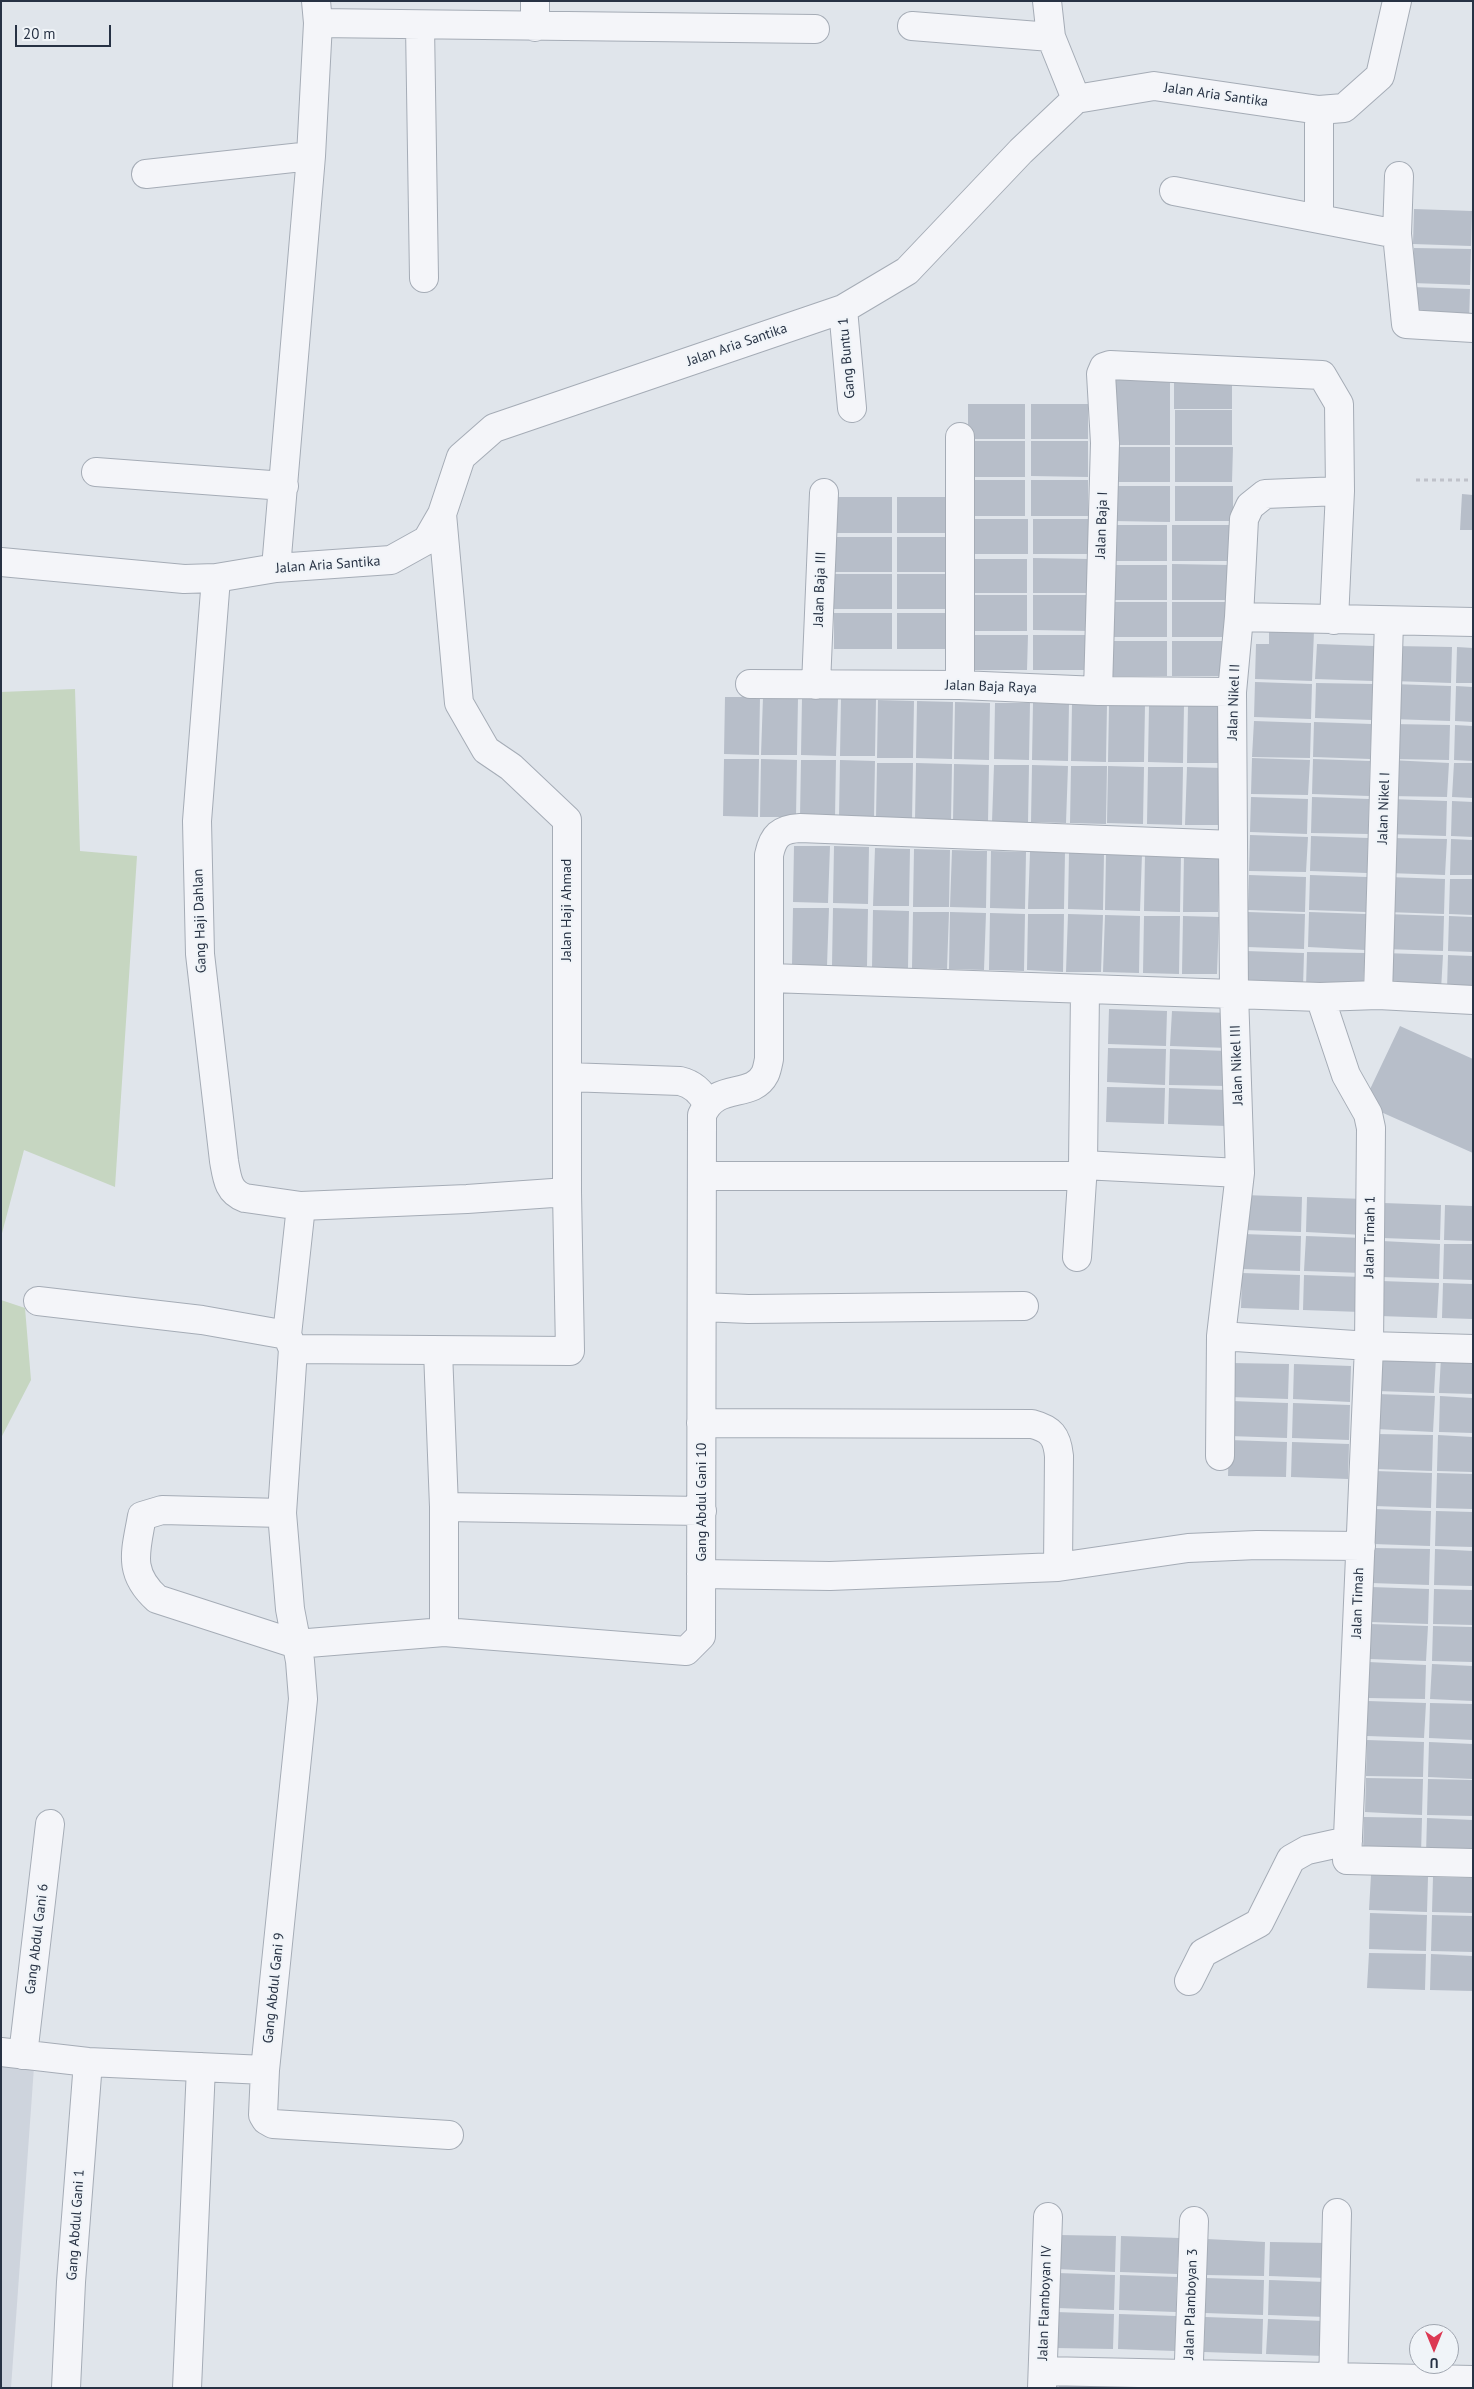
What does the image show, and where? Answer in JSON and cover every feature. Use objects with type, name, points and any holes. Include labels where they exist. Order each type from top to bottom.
[{"type":"street","points":[[1047,1],[1051,37],[1076,100]]},
{"type":"street","name":"Jalan Aria Santika","points":[[1,562],[184,579],[216,578],[276,568],[391,560],[428,540],[442,514],[461,457],[494,428],[844,309],[907,271],[1021,152],[1076,100],[1154,86],[1319,110],[1344,108],[1380,76],[1397,1]]},
{"type":"street","points":[[276,568],[311,156],[317,12],[420,26],[535,14],[814,29]]},
{"type":"street","points":[[420,26],[424,278]]},
{"type":"street","points":[[912,26],[1051,37]]},
{"type":"street","points":[[1319,110],[1320,218]]},
{"type":"street","points":[[146,174],[311,156]]},
{"type":"street","points":[[1399,176],[1397,234],[1406,324],[1473,328]]},
{"type":"street","points":[[1174,190],[1397,234]]},
{"type":"street","name":"Gang Buntu 1","points":[[844,309],[852,408]]},
{"type":"street","name":"Jalan Baja I","points":[[1098,691],[1104,443],[1101,374],[1104,367],[1110,365],[1322,375],[1339,404],[1340,491]]},
{"type":"street","points":[[960,437],[960,686]]},
{"type":"street","points":[[96,472],[284,486]]},
{"type":"street","points":[[1334,620],[1340,491]]},
{"type":"street","name":"Jalan Nikel II","points":[[1234,994],[1232,692],[1239,617],[1244,519],[1250,506],[1265,494],[1340,491]]},
{"type":"street","name":"Jalan Baja III","points":[[816,685],[824,493]]},
{"type":"street","name":"Jalan Haji Ahmad","points":[[438,1351],[570,1351],[567,1192],[567,820],[511,767],[486,750],[459,703],[442,514]]},
{"type":"street","name":"Gang Haji Dahlan","points":[[216,578],[198,804],[198,840],[200,954],[224,1161],[227,1180],[236,1195],[302,1206]]},
{"type":"street","points":[[1239,617],[1473,622]]},
{"type":"street","name":"Jalan Nikel I","points":[[1378,995],[1389,621]]},
{"type":"street","name":"Jalan Baja Raya","points":[[750,684],[1232,692]]},
{"type":"street","points":[[567,1077],[680,1081],[704,1096],[707,1104],[716,1096],[749,1088],[764,1076],[769,1059],[769,855],[772,841],[780,832],[787,828],[1233,845]]},
{"type":"street","points":[[770,978],[1085,990],[1320,997],[1378,995],[1473,1000]]},
{"type":"street","points":[[1077,1257],[1085,990]]},
{"type":"street","name":"Jalan Nikel III","points":[[1220,1456],[1221,1336],[1240,1174],[1234,994]]},
{"type":"street","name":"Jalan Timah 1","points":[[1320,997],[1346,1075],[1368,1114],[1372,1128],[1369,1346]]},
{"type":"street","name":"Gang Abdul Gani 10","points":[[296,1644],[444,1632],[686,1651],[701,1636],[702,1115],[707,1104]]},
{"type":"street","points":[[702,1176],[1081,1170],[1240,1174]]},
{"type":"street","points":[[302,1206],[467,1199],[567,1192]]},
{"type":"street","name":"Gang Abdul Gani 9","points":[[302,1206],[290,1342],[282,1513],[290,1610],[303,1682],[303,1699],[265,2070],[263,2114],[266,2120],[273,2124],[450,2136]]},
{"type":"street","points":[[38,1302],[202,1320],[290,1342],[438,1351],[444,1507],[444,1632]]},
{"type":"street","points":[[702,1307],[748,1310],[1024,1306]]},
{"type":"street","points":[[1221,1336],[1369,1346],[1473,1349]]},
{"type":"street","name":"Jalan Timah","points":[[1347,1851],[1369,1346]]},
{"type":"street","points":[[701,1423],[1032,1424],[1044,1427],[1052,1433],[1057,1443],[1059,1456],[1058,1567]]},
{"type":"street","points":[[444,1507],[702,1511]]},
{"type":"street","points":[[282,1513],[162,1510],[150,1512],[142,1516],[134,1560],[144,1588],[157,1599],[296,1644]]},
{"type":"street","points":[[701,1574],[830,1576],[1058,1567],[1188,1548],[1257,1545],[1361,1546]]},
{"type":"street","name":"Gang Abdul Gani 6","points":[[12,2053],[50,1824]]},
{"type":"street","points":[[1189,1981],[1203,1953],[1259,1923],[1291,1858],[1307,1850],[1347,1851],[1473,1863]]},
{"type":"street","points":[[12,2053],[88,2062],[265,2070]]},
{"type":"street","name":"Gang Abdul Gani 1","points":[[66,2388],[71,2282],[88,2062]]},
{"type":"street","points":[[187,2388],[201,2067]]},
{"type":"street","points":[[1333,2382],[1337,2213]]},
{"type":"street","name":"Jalan Flamboyan IV","points":[[1043,2379],[1048,2217]]},
{"type":"street","name":"Jalan Plamboyan 3","points":[[1188,2381],[1194,2221]]},
{"type":"street","points":[[1043,2379],[1333,2382],[1473,2380]]},
{"type":"path","points":[[1416,480],[1473,480]]},
{"type":"shaded area","points":[[1,2052],[35,2053],[11,2388],[1,2388]]},
{"type":"green space","points":[[75,689],[80,851],[137,856],[115,1187],[24,1150],[1,1237],[1,692]]},
{"type":"green space","points":[[1,1300],[25,1308],[31,1380],[1,1438]]},
{"type":"building","points":[[1414,209],[1472,211],[1471,246],[1413,244]]},
{"type":"building","points":[[1414,248],[1471,249],[1470,285],[1412,283]]},
{"type":"building","points":[[1412,287],[1470,289],[1469,324],[1411,322]]},
{"type":"building","points":[[1174,373],[1232,374],[1232,409],[1174,409]]},
{"type":"building","points":[[1113,374],[1170,374],[1170,445],[1113,445]]},
{"type":"building","points":[[968,404],[1025,404],[1025,439],[968,439]]},
{"type":"building","points":[[1031,404],[1088,404],[1088,439],[1031,439]]},
{"type":"building","points":[[1175,410],[1232,410],[1232,445],[1175,445]]},
{"type":"building","points":[[968,441],[1025,441],[1025,477],[968,477]]},
{"type":"building","points":[[1031,441],[1088,441],[1088,477],[1031,476]]},
{"type":"building","points":[[1113,447],[1170,447],[1170,482],[1113,482]]},
{"type":"building","points":[[1175,447],[1233,447],[1232,482],[1175,482]]},
{"type":"building","points":[[968,480],[1025,480],[1025,516],[968,516]]},
{"type":"building","points":[[1031,480],[1088,480],[1088,516],[1031,516]]},
{"type":"building","points":[[1113,486],[1170,486],[1170,522],[1113,521]]},
{"type":"building","points":[[1175,486],[1233,486],[1233,521],[1175,521]]},
{"type":"building","points":[[1462,494],[1473,495],[1473,530],[1460,530]]},
{"type":"building","points":[[834,497],[892,497],[892,533],[834,533]]},
{"type":"building","points":[[897,497],[954,497],[954,533],[897,533]]},
{"type":"building","points":[[970,519],[1028,519],[1028,554],[970,554]]},
{"type":"building","points":[[1033,519],[1090,519],[1090,554],[1033,554]]},
{"type":"building","points":[[1110,525],[1167,525],[1167,561],[1109,561]]},
{"type":"building","points":[[1172,525],[1229,525],[1229,561],[1172,561]]},
{"type":"building","points":[[834,537],[892,537],[892,572],[834,572]]},
{"type":"building","points":[[897,537],[954,537],[954,572],[897,572]]},
{"type":"building","points":[[1033,558],[1090,559],[1090,593],[1033,593]]},
{"type":"building","points":[[970,559],[1027,559],[1027,593],[970,593]]},
{"type":"building","points":[[1172,564],[1229,565],[1229,600],[1172,600]]},
{"type":"building","points":[[1109,565],[1167,565],[1167,600],[1109,600]]},
{"type":"building","points":[[834,574],[892,574],[892,609],[834,609]]},
{"type":"building","points":[[897,574],[954,574],[954,609],[897,609]]},
{"type":"building","points":[[970,595],[1027,595],[1027,631],[970,631]]},
{"type":"building","points":[[1033,595],[1090,595],[1090,631],[1033,630]]},
{"type":"building","points":[[1109,602],[1167,602],[1167,637],[1109,637]]},
{"type":"building","points":[[1172,602],[1229,602],[1229,637],[1172,637]]},
{"type":"building","points":[[834,613],[892,613],[892,649],[834,649]]},
{"type":"building","points":[[897,613],[954,613],[954,649],[897,649]]},
{"type":"building","points":[[1269,630],[1314,631],[1312,681],[1255,679],[1256,644],[1269,644]]},
{"type":"building","points":[[970,635],[1028,635],[1027,670],[970,670]]},
{"type":"building","points":[[1033,635],[1090,635],[1090,670],[1033,670]]},
{"type":"building","points":[[1109,641],[1167,641],[1167,676],[1109,676]]},
{"type":"building","points":[[1172,641],[1229,641],[1229,676],[1172,676]]},
{"type":"building","points":[[1317,644],[1374,646],[1373,681],[1315,679]]},
{"type":"building","points":[[1395,646],[1452,647],[1451,683],[1393,681]]},
{"type":"building","points":[[1457,647],[1473,648],[1473,683],[1456,683]]},
{"type":"building","points":[[1255,682],[1312,684],[1311,719],[1254,717]]},
{"type":"building","points":[[1316,683],[1373,684],[1372,720],[1315,718]]},
{"type":"building","points":[[1393,684],[1451,686],[1450,721],[1392,719]]},
{"type":"building","points":[[1456,686],[1473,687],[1473,722],[1455,721]]},
{"type":"building","points":[[725,697],[760,697],[759,755],[724,754]]},
{"type":"building","points":[[763,697],[798,698],[797,755],[761,755]]},
{"type":"building","points":[[802,698],[838,699],[836,756],[801,755]]},
{"type":"building","points":[[841,698],[876,699],[875,756],[840,756]]},
{"type":"building","points":[[878,700],[914,701],[913,758],[877,758]]},
{"type":"building","points":[[917,701],[953,702],[952,759],[916,758]]},
{"type":"building","points":[[955,702],[990,703],[989,760],[954,759]]},
{"type":"building","points":[[995,703],[1030,703],[1029,760],[994,759]]},
{"type":"building","points":[[1033,703],[1069,704],[1068,761],[1032,760]]},
{"type":"building","points":[[1072,704],[1107,704],[1106,762],[1071,761]]},
{"type":"building","points":[[1109,704],[1145,705],[1144,762],[1108,762]]},
{"type":"building","points":[[1149,705],[1184,705],[1183,763],[1148,762]]},
{"type":"building","points":[[1188,705],[1223,706],[1222,763],[1187,763]]},
{"type":"building","points":[[1254,721],[1311,723],[1310,758],[1252,757]]},
{"type":"building","points":[[1314,722],[1372,724],[1370,759],[1313,757]]},
{"type":"building","points":[[1392,724],[1450,725],[1449,760],[1391,759]]},
{"type":"building","points":[[1455,725],[1473,726],[1473,761],[1454,760]]},
{"type":"building","points":[[1252,758],[1310,760],[1308,795],[1251,794]]},
{"type":"building","points":[[724,759],[759,759],[758,817],[723,816]]},
{"type":"building","points":[[761,759],[797,760],[796,817],[760,817]]},
{"type":"building","points":[[1313,759],[1370,761],[1369,796],[1312,794]]},
{"type":"building","points":[[801,760],[836,760],[835,818],[800,817]]},
{"type":"building","points":[[840,760],[875,761],[874,818],[839,818]]},
{"type":"building","points":[[1391,760],[1449,763],[1447,797],[1390,796]]},
{"type":"building","points":[[877,763],[913,763],[912,820],[876,819]]},
{"type":"building","points":[[916,763],[952,764],[951,821],[915,820]]},
{"type":"building","points":[[1454,763],[1473,763],[1473,798],[1452,797]]},
{"type":"building","points":[[954,764],[989,765],[988,822],[953,821]]},
{"type":"building","points":[[994,765],[1029,765],[1028,823],[992,822]]},
{"type":"building","points":[[1032,765],[1068,766],[1066,823],[1031,822]]},
{"type":"building","points":[[1071,766],[1107,766],[1106,824],[1070,823]]},
{"type":"building","points":[[1108,766],[1144,767],[1143,824],[1107,823]]},
{"type":"building","points":[[1148,767],[1183,767],[1182,825],[1147,824]]},
{"type":"building","points":[[1187,767],[1222,768],[1221,825],[1185,825]]},
{"type":"building","points":[[1251,797],[1308,799],[1307,834],[1250,832]]},
{"type":"building","points":[[1312,797],[1369,799],[1368,834],[1311,833]]},
{"type":"building","points":[[1390,799],[1447,801],[1446,836],[1389,834]]},
{"type":"building","points":[[1452,801],[1473,802],[1473,837],[1451,836]]},
{"type":"building","points":[[1250,835],[1308,837],[1306,872],[1249,871]]},
{"type":"building","points":[[1311,836],[1368,838],[1367,873],[1310,871]]},
{"type":"building","points":[[1389,838],[1447,839],[1445,875],[1388,873]]},
{"type":"building","points":[[1451,839],[1473,840],[1473,875],[1450,875]]},
{"type":"building","points":[[794,846],[830,846],[828,903],[793,902]]},
{"type":"building","points":[[834,846],[869,847],[868,904],[833,903]]},
{"type":"building","points":[[875,848],[910,849],[909,906],[873,906]]},
{"type":"building","points":[[914,849],[950,850],[949,907],[913,907]]},
{"type":"building","points":[[952,850],[987,851],[986,908],[950,907]]},
{"type":"building","points":[[991,851],[1026,852],[1025,909],[990,908]]},
{"type":"building","points":[[1030,852],[1065,852],[1064,909],[1028,909]]},
{"type":"building","points":[[1069,852],[1104,853],[1103,910],[1068,909]]},
{"type":"building","points":[[1106,853],[1142,854],[1140,911],[1105,910]]},
{"type":"building","points":[[1145,854],[1181,855],[1180,912],[1144,911]]},
{"type":"building","points":[[1184,854],[1220,855],[1218,912],[1183,912]]},
{"type":"building","points":[[1249,875],[1306,877],[1305,912],[1248,910]]},
{"type":"building","points":[[1310,875],[1367,877],[1366,912],[1309,910]]},
{"type":"building","points":[[1388,877],[1445,879],[1444,914],[1387,912]]},
{"type":"building","points":[[1450,879],[1473,879],[1473,915],[1449,914]]},
{"type":"building","points":[[793,908],[829,908],[827,966],[792,965]]},
{"type":"building","points":[[833,908],[868,909],[867,966],[832,966]]},
{"type":"building","points":[[873,910],[909,911],[908,968],[872,968]]},
{"type":"building","points":[[913,912],[949,912],[947,969],[912,968]]},
{"type":"building","points":[[950,912],[986,913],[984,970],[949,969]]},
{"type":"building","points":[[1248,912],[1305,914],[1304,949],[1247,947]]},
{"type":"building","points":[[1309,912],[1366,914],[1365,950],[1308,947]]},
{"type":"building","points":[[990,913],[1025,914],[1024,971],[989,970]]},
{"type":"building","points":[[1028,914],[1064,914],[1063,972],[1027,970]]},
{"type":"building","points":[[1068,914],[1103,915],[1101,972],[1066,972]]},
{"type":"building","points":[[1387,914],[1444,916],[1443,951],[1385,949]]},
{"type":"building","points":[[1105,915],[1140,916],[1139,973],[1103,972]]},
{"type":"building","points":[[1144,916],[1180,916],[1179,974],[1143,973]]},
{"type":"building","points":[[1183,916],[1219,917],[1217,974],[1182,974]]},
{"type":"building","points":[[1449,916],[1473,917],[1473,952],[1448,951]]},
{"type":"building","points":[[1246,951],[1304,953],[1303,988],[1245,987]]},
{"type":"building","points":[[1307,952],[1365,953],[1363,989],[1306,987]]},
{"type":"building","points":[[1385,953],[1443,955],[1441,990],[1384,988]]},
{"type":"building","points":[[1448,955],[1473,956],[1473,991],[1447,990]]},
{"type":"building","points":[[1109,1009],[1167,1011],[1166,1046],[1108,1044]]},
{"type":"building","points":[[1172,1011],[1229,1013],[1228,1048],[1170,1046]]},
{"type":"building","points":[[1400,1026],[1473,1059],[1473,1153],[1363,1104]]},
{"type":"building","points":[[1108,1048],[1166,1049],[1165,1085],[1107,1082]]},
{"type":"building","points":[[1170,1049],[1228,1051],[1227,1086],[1169,1085]]},
{"type":"building","points":[[1107,1087],[1165,1088],[1164,1124],[1106,1122]]},
{"type":"building","points":[[1169,1088],[1227,1090],[1226,1126],[1168,1124]]},
{"type":"building","points":[[1244,1195],[1302,1197],[1301,1232],[1243,1230]]},
{"type":"building","points":[[1307,1197],[1364,1199],[1363,1235],[1306,1232]]},
{"type":"building","points":[[1383,1203],[1441,1205],[1440,1240],[1382,1238]]},
{"type":"building","points":[[1445,1205],[1473,1206],[1473,1241],[1444,1240]]},
{"type":"building","points":[[1243,1234],[1301,1236],[1300,1271],[1242,1269]]},
{"type":"building","points":[[1306,1236],[1363,1238],[1362,1273],[1304,1271]]},
{"type":"building","points":[[1382,1241],[1440,1244],[1439,1279],[1381,1277]]},
{"type":"building","points":[[1444,1244],[1473,1244],[1473,1280],[1443,1279]]},
{"type":"building","points":[[1242,1273],[1300,1275],[1299,1310],[1241,1308]]},
{"type":"building","points":[[1304,1275],[1362,1277],[1361,1312],[1303,1310]]},
{"type":"building","points":[[1381,1281],[1439,1283],[1437,1318],[1380,1316]]},
{"type":"building","points":[[1443,1283],[1473,1284],[1473,1319],[1442,1318]]},
{"type":"building","points":[[1378,1356],[1436,1358],[1434,1393],[1377,1391]]},
{"type":"building","points":[[1441,1358],[1473,1359],[1473,1394],[1439,1393]]},
{"type":"building","points":[[1231,1363],[1289,1364],[1288,1399],[1230,1397]]},
{"type":"building","points":[[1294,1364],[1351,1366],[1350,1402],[1293,1399]]},
{"type":"building","points":[[1377,1394],[1435,1396],[1433,1432],[1376,1429]]},
{"type":"building","points":[[1440,1396],[1473,1398],[1473,1433],[1439,1432]]},
{"type":"building","points":[[1231,1401],[1288,1403],[1287,1438],[1229,1436]]},
{"type":"building","points":[[1293,1403],[1350,1405],[1349,1440],[1292,1438]]},
{"type":"building","points":[[1376,1434],[1433,1435],[1432,1471],[1375,1469]]},
{"type":"building","points":[[1438,1435],[1473,1437],[1473,1472],[1437,1471]]},
{"type":"building","points":[[1229,1440],[1287,1442],[1286,1477],[1228,1476]]},
{"type":"building","points":[[1292,1442],[1349,1444],[1348,1479],[1291,1477]]},
{"type":"building","points":[[1375,1471],[1432,1473],[1431,1508],[1374,1506]]},
{"type":"building","points":[[1437,1473],[1473,1474],[1473,1509],[1436,1508]]},
{"type":"building","points":[[1374,1509],[1431,1511],[1430,1546],[1373,1544]]},
{"type":"building","points":[[1436,1511],[1473,1512],[1473,1547],[1435,1546]]},
{"type":"building","points":[[1373,1548],[1430,1549],[1429,1585],[1371,1583]]},
{"type":"building","points":[[1435,1549],[1473,1551],[1473,1586],[1434,1585]]},
{"type":"building","points":[[1371,1587],[1429,1589],[1428,1624],[1370,1622]]},
{"type":"building","points":[[1434,1589],[1473,1590],[1473,1625],[1433,1624]]},
{"type":"building","points":[[1370,1624],[1428,1626],[1426,1661],[1369,1659]]},
{"type":"building","points":[[1433,1626],[1473,1627],[1473,1662],[1432,1661]]},
{"type":"building","points":[[1369,1662],[1426,1665],[1425,1699],[1368,1698]]},
{"type":"building","points":[[1432,1664],[1473,1666],[1473,1701],[1430,1699]]},
{"type":"building","points":[[1368,1701],[1426,1703],[1424,1738],[1367,1736]]},
{"type":"building","points":[[1430,1703],[1473,1704],[1473,1740],[1429,1738]]},
{"type":"building","points":[[1367,1740],[1424,1742],[1423,1777],[1366,1776]]},
{"type":"building","points":[[1429,1742],[1473,1744],[1473,1779],[1428,1777]]},
{"type":"building","points":[[1366,1778],[1423,1779],[1422,1815],[1365,1812]]},
{"type":"building","points":[[1428,1779],[1473,1780],[1473,1816],[1427,1815]]},
{"type":"building","points":[[1364,1817],[1422,1818],[1421,1854],[1363,1852]]},
{"type":"building","points":[[1427,1818],[1473,1820],[1473,1855],[1426,1854]]},
{"type":"building","points":[[1371,1875],[1428,1877],[1427,1912],[1369,1910]]},
{"type":"building","points":[[1433,1877],[1473,1878],[1473,1913],[1432,1912]]},
{"type":"building","points":[[1370,1913],[1427,1915],[1426,1951],[1369,1949]]},
{"type":"building","points":[[1432,1915],[1473,1916],[1473,1952],[1431,1951]]},
{"type":"building","points":[[1369,1953],[1426,1954],[1425,1990],[1367,1988]]},
{"type":"building","points":[[1431,1954],[1473,1956],[1473,1991],[1430,1990]]},
{"type":"building","points":[[1059,2235],[1116,2236],[1115,2272],[1057,2269]]},
{"type":"building","points":[[1121,2236],[1179,2238],[1177,2274],[1120,2272]]},
{"type":"building","points":[[1207,2239],[1265,2242],[1264,2276],[1206,2275]]},
{"type":"building","points":[[1270,2242],[1328,2243],[1326,2278],[1269,2276]]},
{"type":"building","points":[[1058,2273],[1115,2275],[1114,2310],[1057,2308]]},
{"type":"building","points":[[1120,2275],[1177,2277],[1176,2312],[1119,2310]]},
{"type":"building","points":[[1206,2278],[1264,2280],[1263,2315],[1205,2313]]},
{"type":"building","points":[[1269,2280],[1326,2282],[1325,2317],[1268,2315]]},
{"type":"building","points":[[1056,2312],[1114,2314],[1113,2349],[1055,2348]]},
{"type":"building","points":[[1119,2314],[1176,2316],[1175,2351],[1118,2349]]},
{"type":"building","points":[[1205,2317],[1263,2319],[1262,2354],[1204,2352]]},
{"type":"building","points":[[1268,2319],[1325,2321],[1324,2356],[1266,2354]]},
{"type":"building","points":[[1060,2374],[1117,2376],[1117,2388],[1059,2388]]}]
